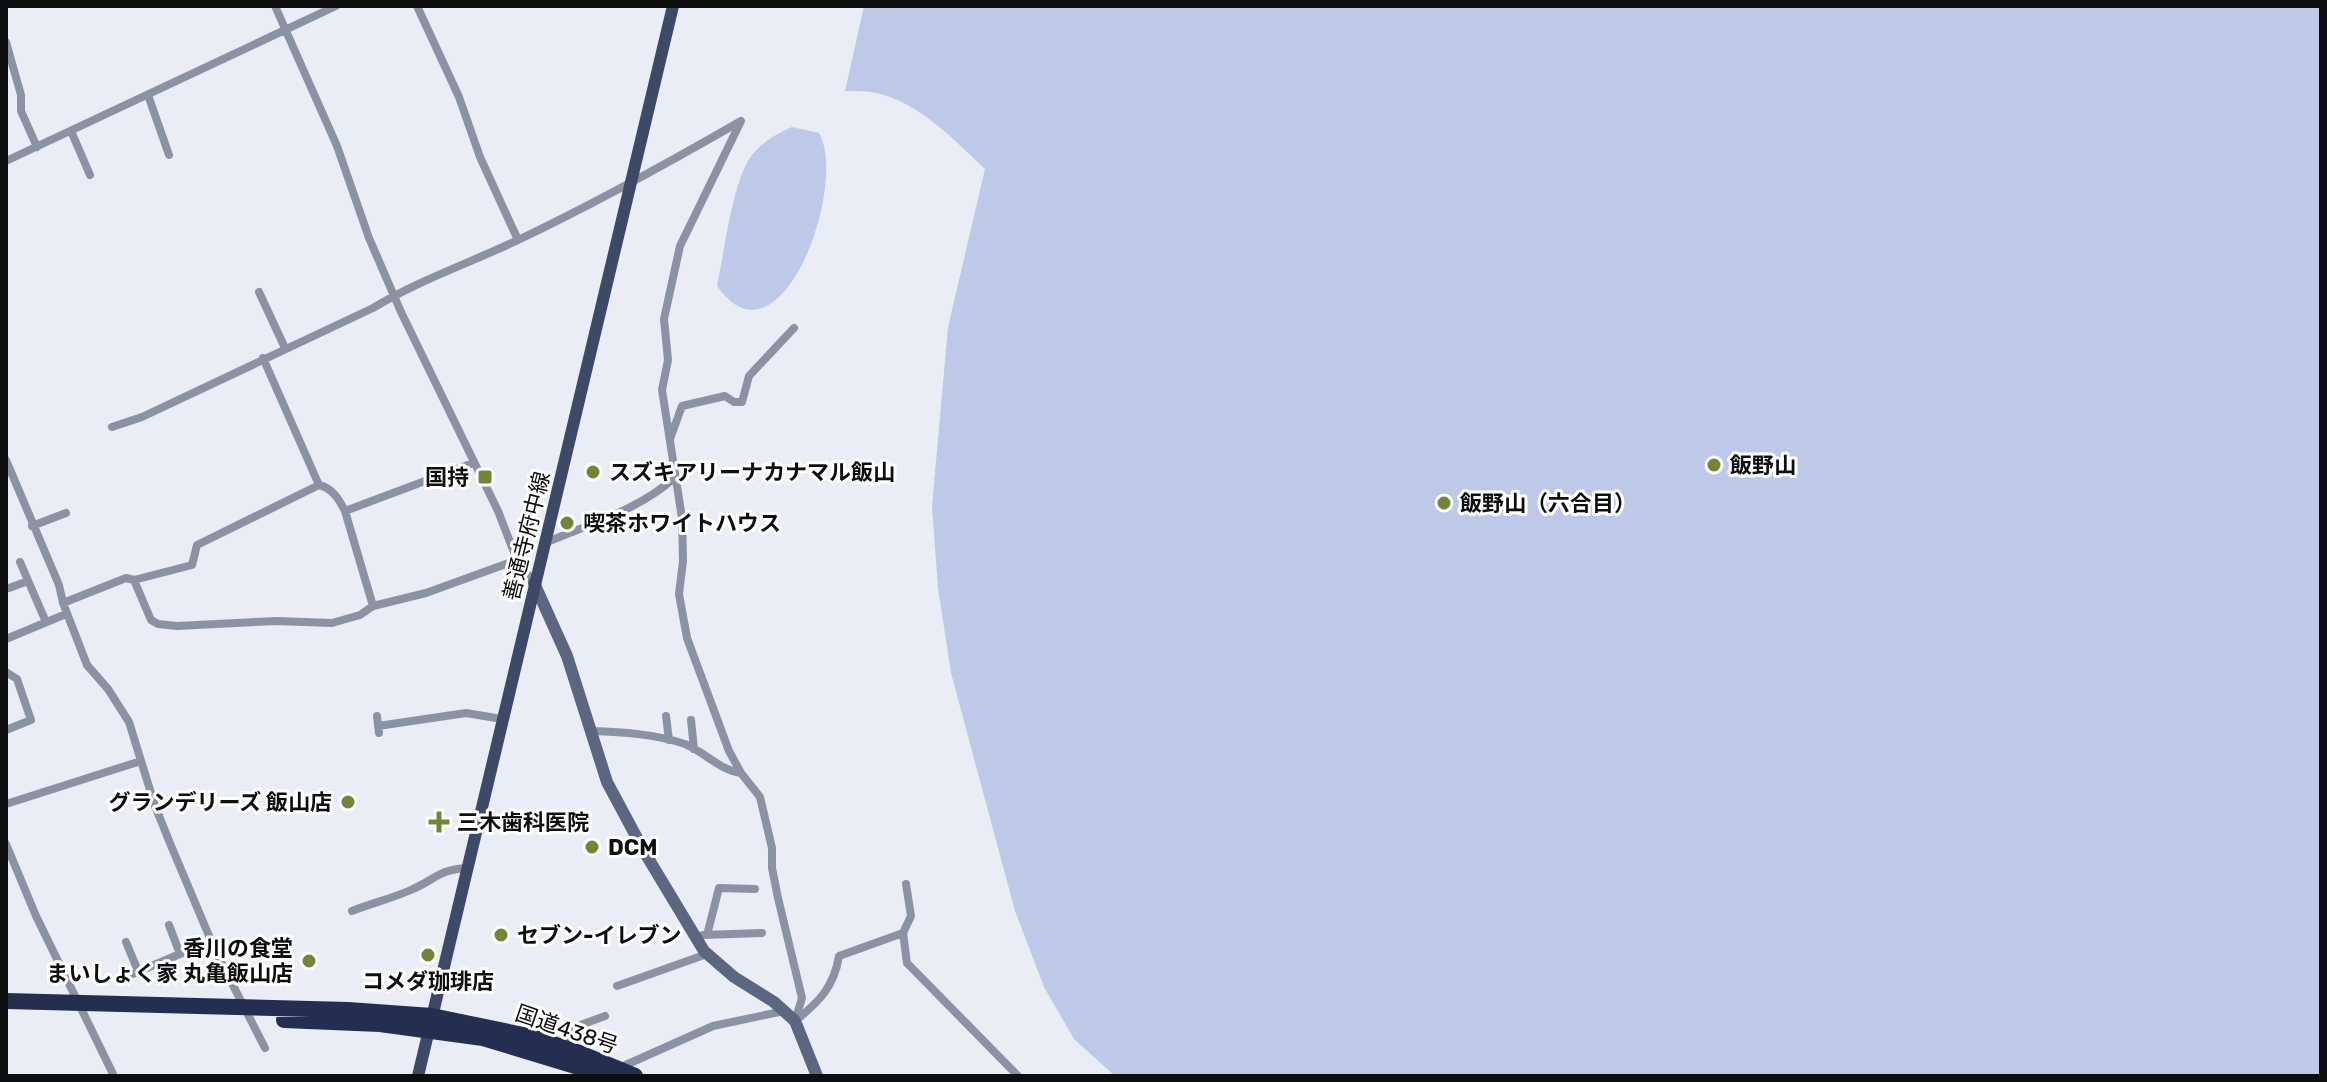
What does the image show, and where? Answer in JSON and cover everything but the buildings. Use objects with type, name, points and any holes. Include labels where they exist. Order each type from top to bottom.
[{"type":"highway","name":"国道438号","points":[[6,1001],[82,1008],[249,1013],[348,1010],[430,1023],[607,1074],[635,1076]]},
{"type":"highway","name":"国道438号","points":[[6,1012],[82,1008]]},
{"type":"highway","name":"国道438号","points":[[430,1023],[483,1025],[572,1050],[607,1074]]},
{"type":"main road","name":"善通寺府中線","points":[[418,1076],[673,6]]},
{"type":"street","points":[[275,6],[337,146],[369,238],[394,296],[457,423],[517,560],[534,583],[567,656],[607,782],[693,936],[707,954],[734,977],[795,1021],[817,1076]]},
{"type":"street","points":[[6,161],[336,6]]},
{"type":"street","points":[[417,6],[459,97],[480,157],[518,240]]},
{"type":"street","points":[[6,42],[21,95],[21,111],[37,147]]},
{"type":"street","points":[[148,95],[169,155]]},
{"type":"street","points":[[112,427],[142,417],[518,240],[630,184],[741,121],[680,246],[674,266],[664,319],[668,360],[662,390],[682,518],[683,561],[679,594],[687,638],[729,751],[760,797],[767,822],[778,898],[802,998],[795,1021]]},
{"type":"street","points":[[71,131],[90,175]]},
{"type":"street","points":[[259,292],[285,348]]},
{"type":"street","points":[[670,440],[682,406],[725,396],[734,402],[742,402],[749,376],[794,328]]},
{"type":"street","points":[[263,358],[319,485]]},
{"type":"street","points":[[7,463],[59,585],[66,614],[87,665],[108,689],[129,722],[161,820],[211,941],[265,1048]]},
{"type":"street","points":[[345,511],[473,463]]},
{"type":"street","points":[[544,543],[612,516],[664,488],[674,478]]},
{"type":"street","points":[[63,603],[126,578],[134,580],[192,565],[197,545],[319,485],[327,487],[340,500],[345,511],[373,606]]},
{"type":"street","points":[[32,526],[66,513]]},
{"type":"street","points":[[134,580],[151,620],[158,624],[332,623],[360,615],[373,606],[426,593],[517,560]]},
{"type":"street","points":[[20,562],[46,622]]},
{"type":"street","points":[[9,588],[28,581]]},
{"type":"street","points":[[6,639],[66,614]]},
{"type":"street","points":[[6,672],[31,720]]},
{"type":"street","points":[[378,725],[466,713],[502,719]]},
{"type":"street","points":[[6,730],[41,716]]},
{"type":"street","points":[[666,716],[669,740]]},
{"type":"street","points":[[691,720],[694,749]]},
{"type":"street","points":[[591,731],[634,733],[669,740],[694,749],[729,771],[741,773]]},
{"type":"street","points":[[6,804],[141,761]]},
{"type":"street","points":[[6,844],[36,916],[114,1076]]},
{"type":"street","points":[[352,911],[415,888],[451,869],[467,868]]},
{"type":"street","points":[[906,884],[911,916],[903,933],[907,963],[1018,1076]]},
{"type":"street","points":[[707,935],[719,888],[755,889]]},
{"type":"street","points":[[169,925],[180,954]]},
{"type":"street","points":[[693,936],[762,933]]},
{"type":"street","points":[[795,1021],[827,992],[836,974],[839,956],[903,933]]},
{"type":"street","points":[[126,942],[134,973],[211,941]]},
{"type":"street","points":[[617,986],[707,954]]},
{"type":"street","points":[[607,1074],[713,1026],[784,1011]]},
{"type":"street","points":[[572,1050],[567,1030],[605,1016]]},
{"type":"shaded area","points":[[864,6],[2321,6],[2321,1076],[1115,1076],[1074,1039],[1044,987],[1015,911],[951,673],[938,588],[932,506],[948,327],[985,169],[936,124],[908,105],[877,93],[845,91]]},
{"type":"shaded area","points":[[792,127],[819,133],[826,158],[825,192],[817,228],[803,263],[785,291],[764,307],[741,307],[717,286],[734,198],[752,155],[770,138]]},
{"type":"place","name":"飯野山","points":[[1714,465]]},
{"type":"place","name":"スズキアリーナカナマル飯山","points":[[593,472]]},
{"type":"place","name":"国持","points":[[485,477]]},
{"type":"place","name":"飯野山（六合目）","points":[[1444,503]]},
{"type":"place","name":"喫茶ホワイトハウス","points":[[567,523]]},
{"type":"place","name":"グランデリーズ 飯山店","points":[[348,802]]},
{"type":"place","name":"三木歯科医院","points":[[439,822]]},
{"type":"place","name":"DCM","points":[[592,847]]},
{"type":"place","name":"セブン-イレブン","points":[[501,935]]},
{"type":"place","name":"コメダ珈琲店","points":[[428,955]]},
{"type":"place","name":"香川の食堂 まいしょく家 丸亀飯山店","points":[[309,961]]}]
